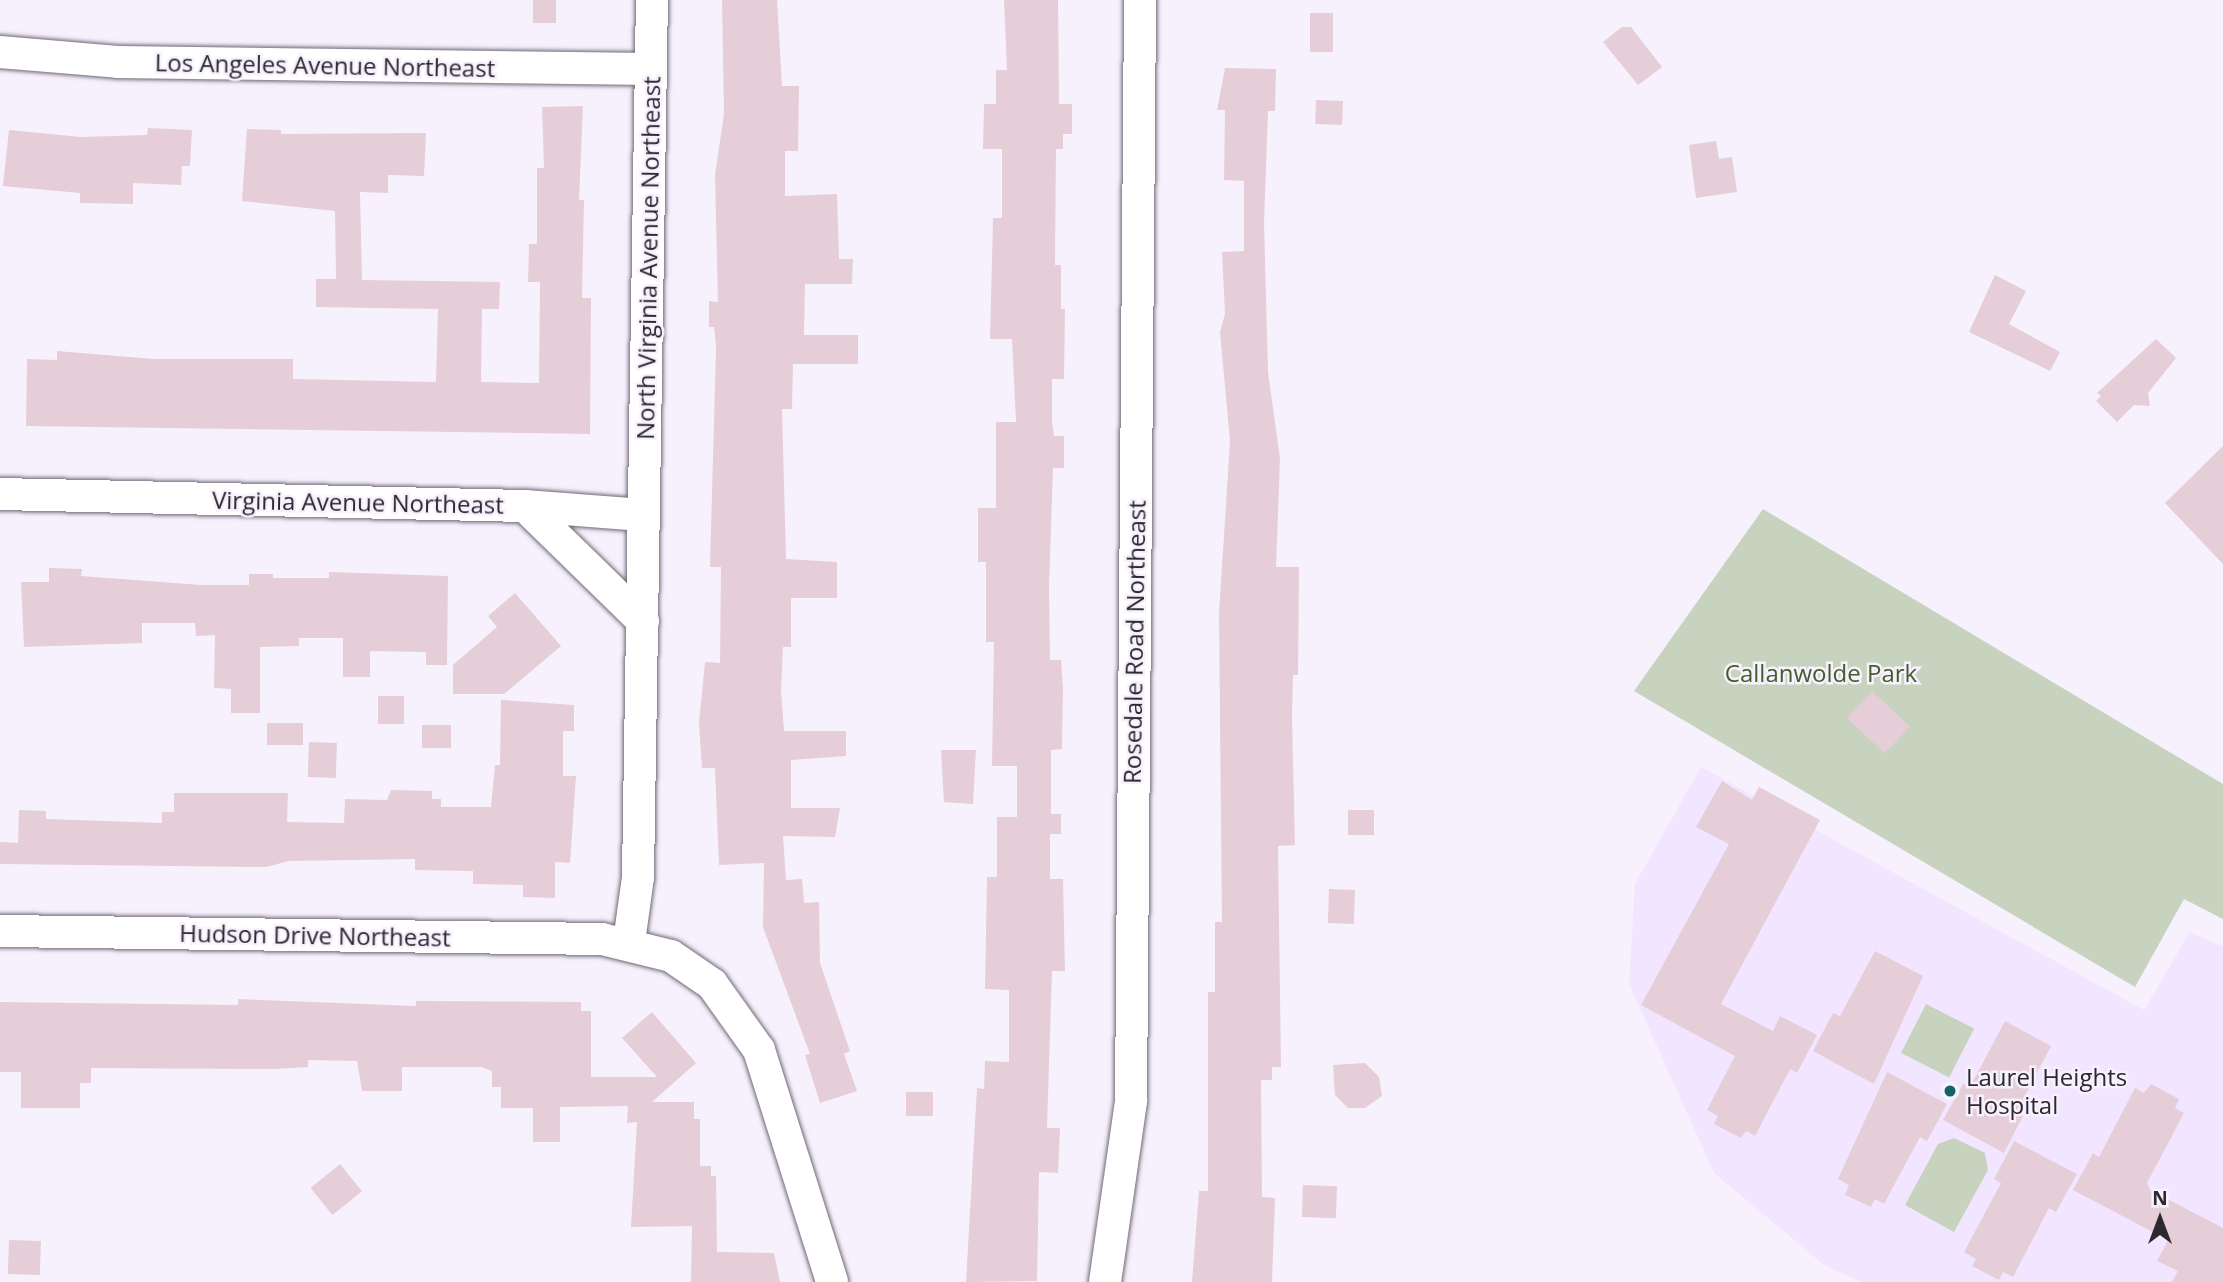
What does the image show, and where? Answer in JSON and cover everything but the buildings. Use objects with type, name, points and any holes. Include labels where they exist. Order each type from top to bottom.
[{"type":"street","name":"North Virginia Avenue Northeast","points":[[643,621],[652,0]]},
{"type":"street","name":"Rosedale Road Northeast","points":[[1105,1282],[1131,1101],[1140,0]]},
{"type":"street","name":"Los Angeles Avenue Northeast","points":[[0,52],[118,62],[650,69]]},
{"type":"street","name":"Virginia Avenue Northeast","points":[[0,495],[525,506],[643,621]]},
{"type":"street","points":[[525,506],[643,515]]},
{"type":"street","points":[[643,621],[638,877],[629,942],[671,956],[712,984],[759,1050],[832,1282]]},
{"type":"street","name":"Hudson Drive Northeast","points":[[0,931],[629,942]]},
{"type":"shaded area","name":"Laurel Heights Hospital","points":[[1701,767],[2144,1010],[2190,932],[2223,947],[2223,1282],[1861,1282],[1824,1265],[1714,1173],[1629,984],[1635,884]]},
{"type":"green space","name":"Callanwolde Park","points":[[1763,509],[2223,784],[2223,919],[2184,899],[2135,987],[1634,691]]},
{"type":"green space","points":[[1926,1004],[1974,1029],[1949,1078],[1901,1053]]},
{"type":"green space","points":[[1954,1138],[1985,1153],[1988,1170],[1954,1232],[1905,1205],[1938,1144]]},
{"type":"place","name":"Laurel Heights Hospital","points":[[1950,1091]]}]
